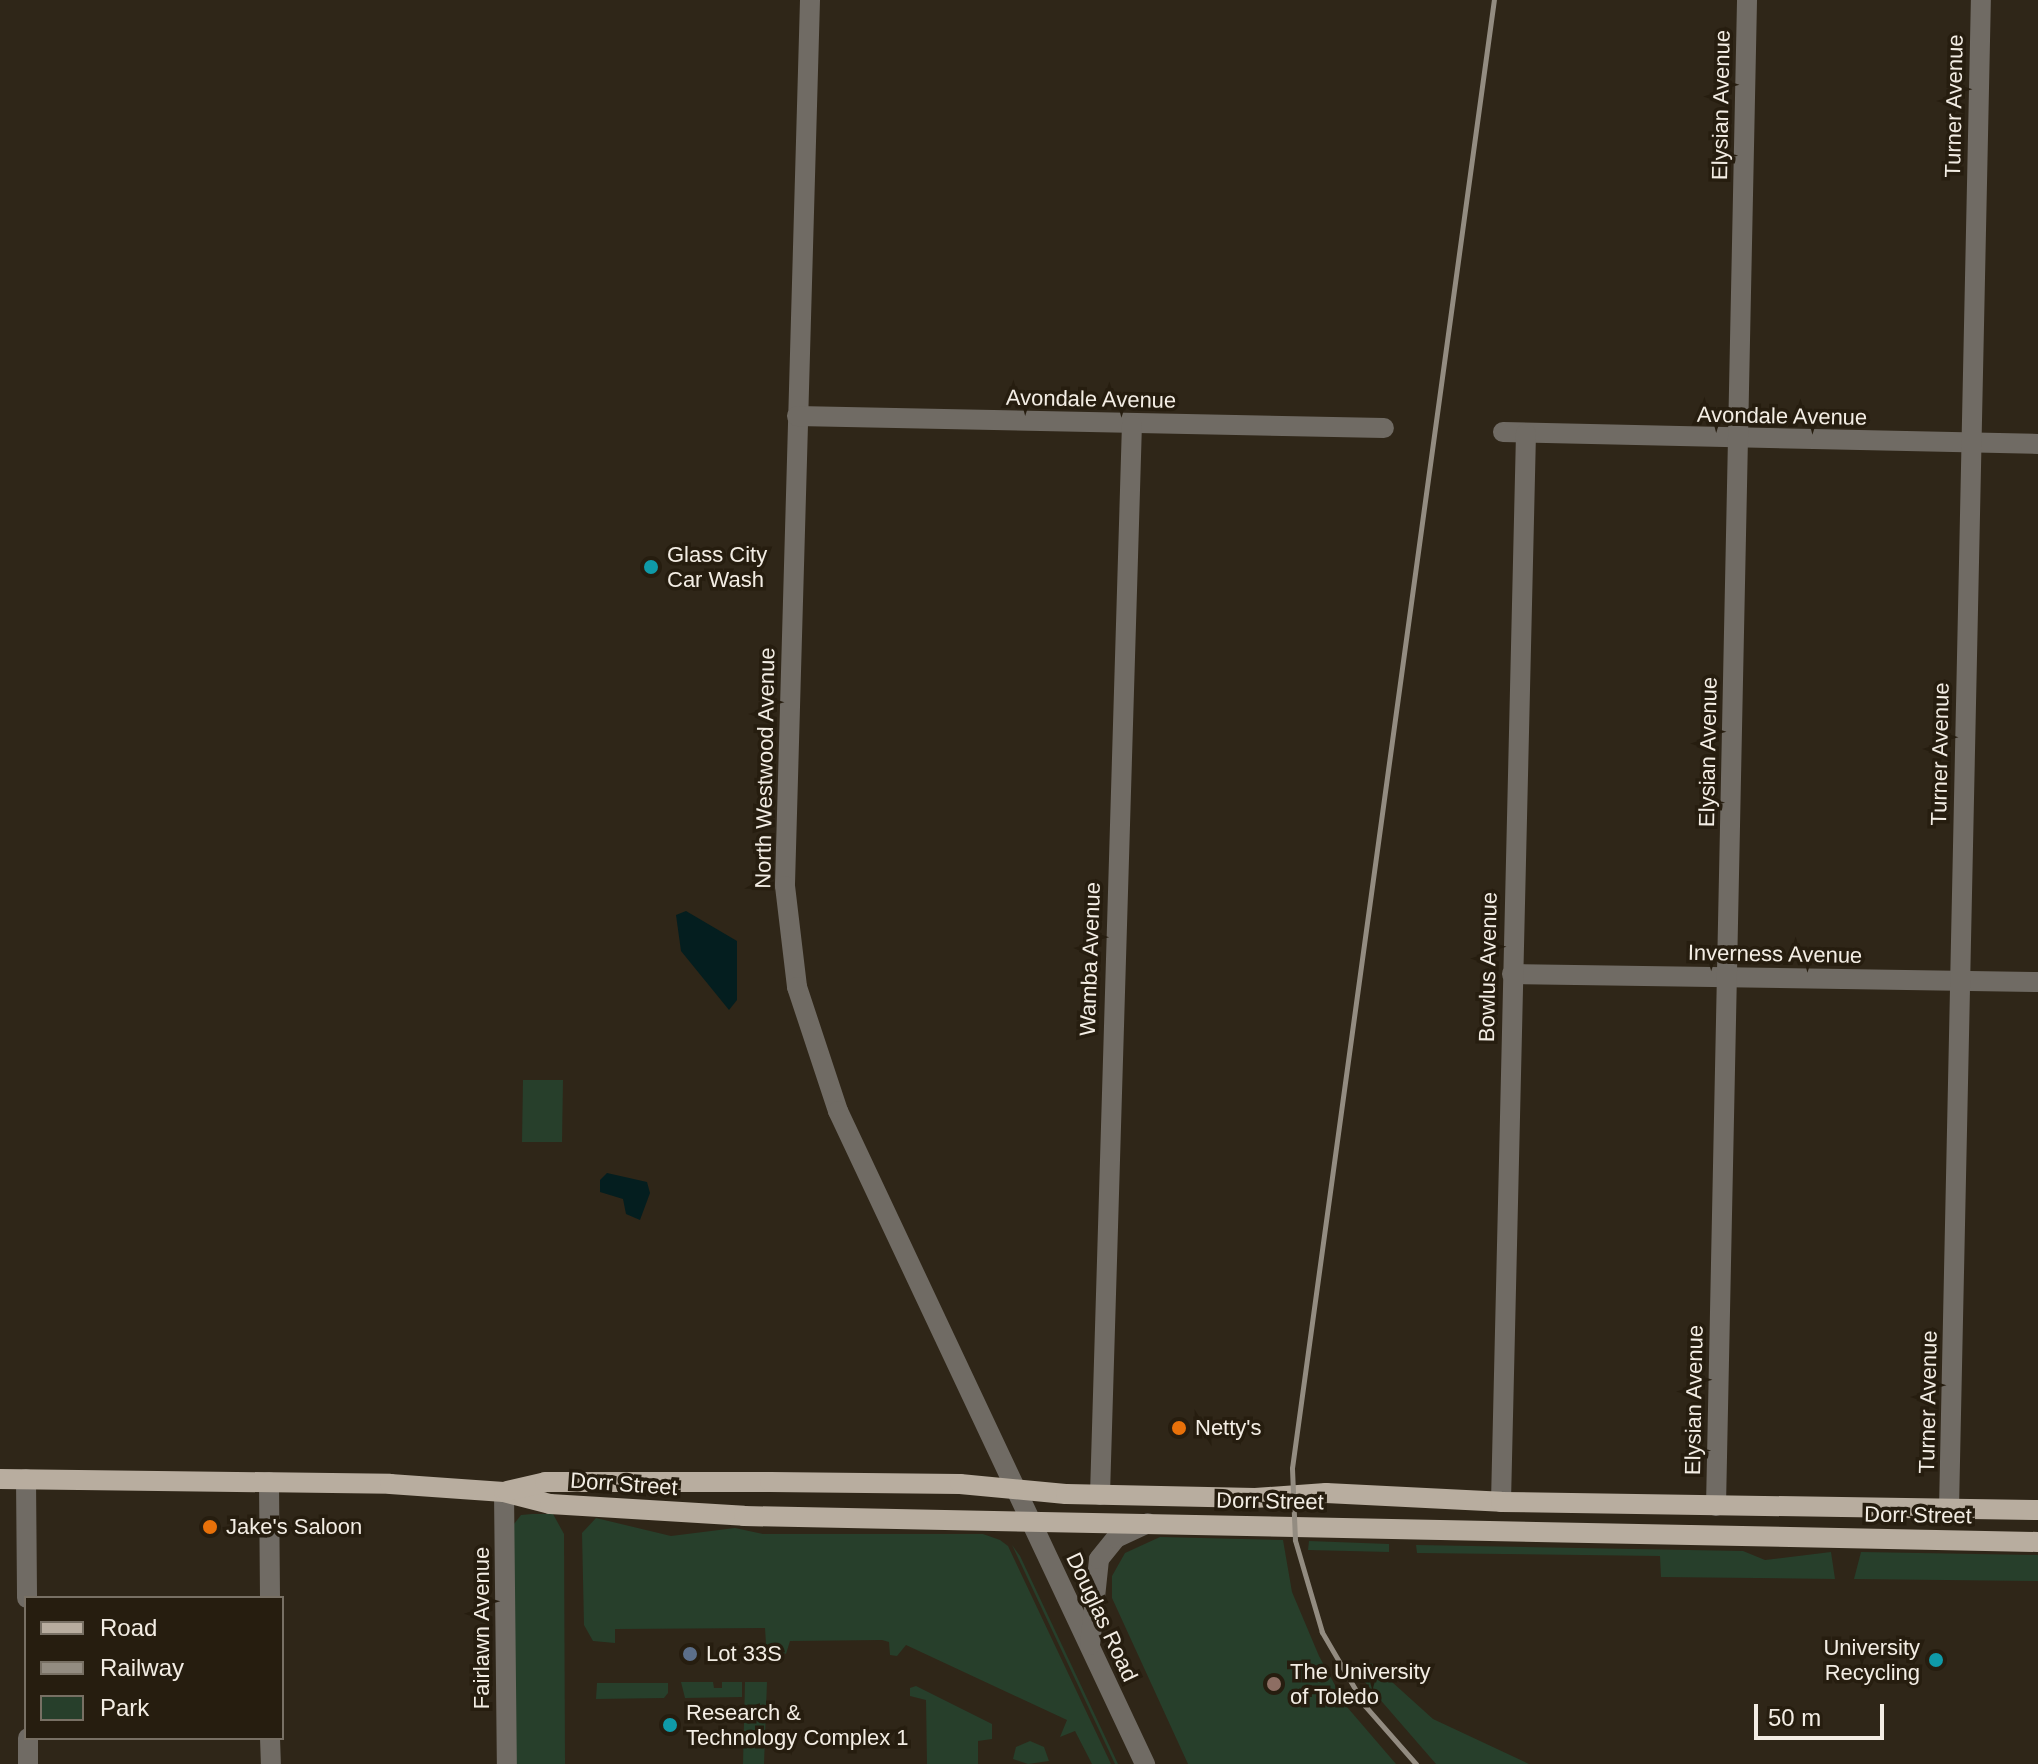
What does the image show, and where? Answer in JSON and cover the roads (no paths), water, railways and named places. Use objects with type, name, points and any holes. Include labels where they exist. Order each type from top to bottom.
[{"type":"main road","name":"Dorr Street","points":[[0,1479],[269,1482],[504,1492],[550,1504],[667,1511],[1032,1522],[2038,1542]]},
{"type":"main road","name":"Dorr Street","points":[[504,1492],[545,1482],[770,1488],[858,1483],[1100,1495],[1255,1498],[1326,1493],[1501,1502],[2038,1510]]},
{"type":"main road","points":[[667,1511],[668,1498],[675,1495],[770,1488]]},
{"type":"main road","points":[[1764,1537],[1770,1519],[1949,1509]]},
{"type":"street","name":"North Westwood Avenue","points":[[810,0],[785,886],[797,987],[838,1111],[1016,1490]]},
{"type":"street","name":"Elysian Avenue","points":[[1716,1506],[1747,0]]},
{"type":"street","name":"Turner Avenue","points":[[1949,1509],[1981,0]]},
{"type":"street","name":"Avondale Avenue","points":[[797,416],[1384,428]]},
{"type":"street","name":"Wamba Avenue","points":[[1100,1495],[1132,425]]},
{"type":"street","name":"Avondale Avenue","points":[[1503,432],[1738,441],[2038,444]]},
{"type":"street","name":"Bowlus Avenue","points":[[1501,1502],[1526,433]]},
{"type":"street","name":"Inverness Avenue","points":[[1512,974],[2038,982]]},
{"type":"street","points":[[26,1479],[27,1596]]},
{"type":"street","points":[[269,1482],[270,1596]]},
{"type":"street","name":"Douglas Road","points":[[1016,1490],[1145,1764]]},
{"type":"street","name":"Fairlawn Avenue","points":[[504,1492],[507,1764]]},
{"type":"street","points":[[1090,1649],[1099,1559],[1116,1538],[1148,1523]]},
{"type":"street","points":[[28,1740],[28,1764]]},
{"type":"street","points":[[270,1740],[271,1764]]},
{"type":"water","points":[[686,911],[737,941],[737,1000],[729,1010],[681,951],[676,915]]},
{"type":"water","points":[[607,1173],[647,1182],[650,1193],[640,1220],[626,1214],[623,1199],[600,1192],[600,1180]]},
{"type":"railway","points":[[1416,1764],[1365,1706],[1322,1632],[1295,1540],[1292,1468],[1494,0]]},
{"type":"place","name":"Glass City Car Wash","points":[[651,567]]},
{"type":"place","name":"Netty's","points":[[1179,1428]]},
{"type":"place","name":"Jake's Saloon","points":[[210,1527]]},
{"type":"place","name":"Lot 33S","points":[[690,1654]]},
{"type":"place","name":"University Recycling","points":[[1936,1660]]},
{"type":"place","name":"The University of Toledo","points":[[1274,1684]]},
{"type":"place","name":"Research & Technology Complex 1","points":[[670,1725]]}]
